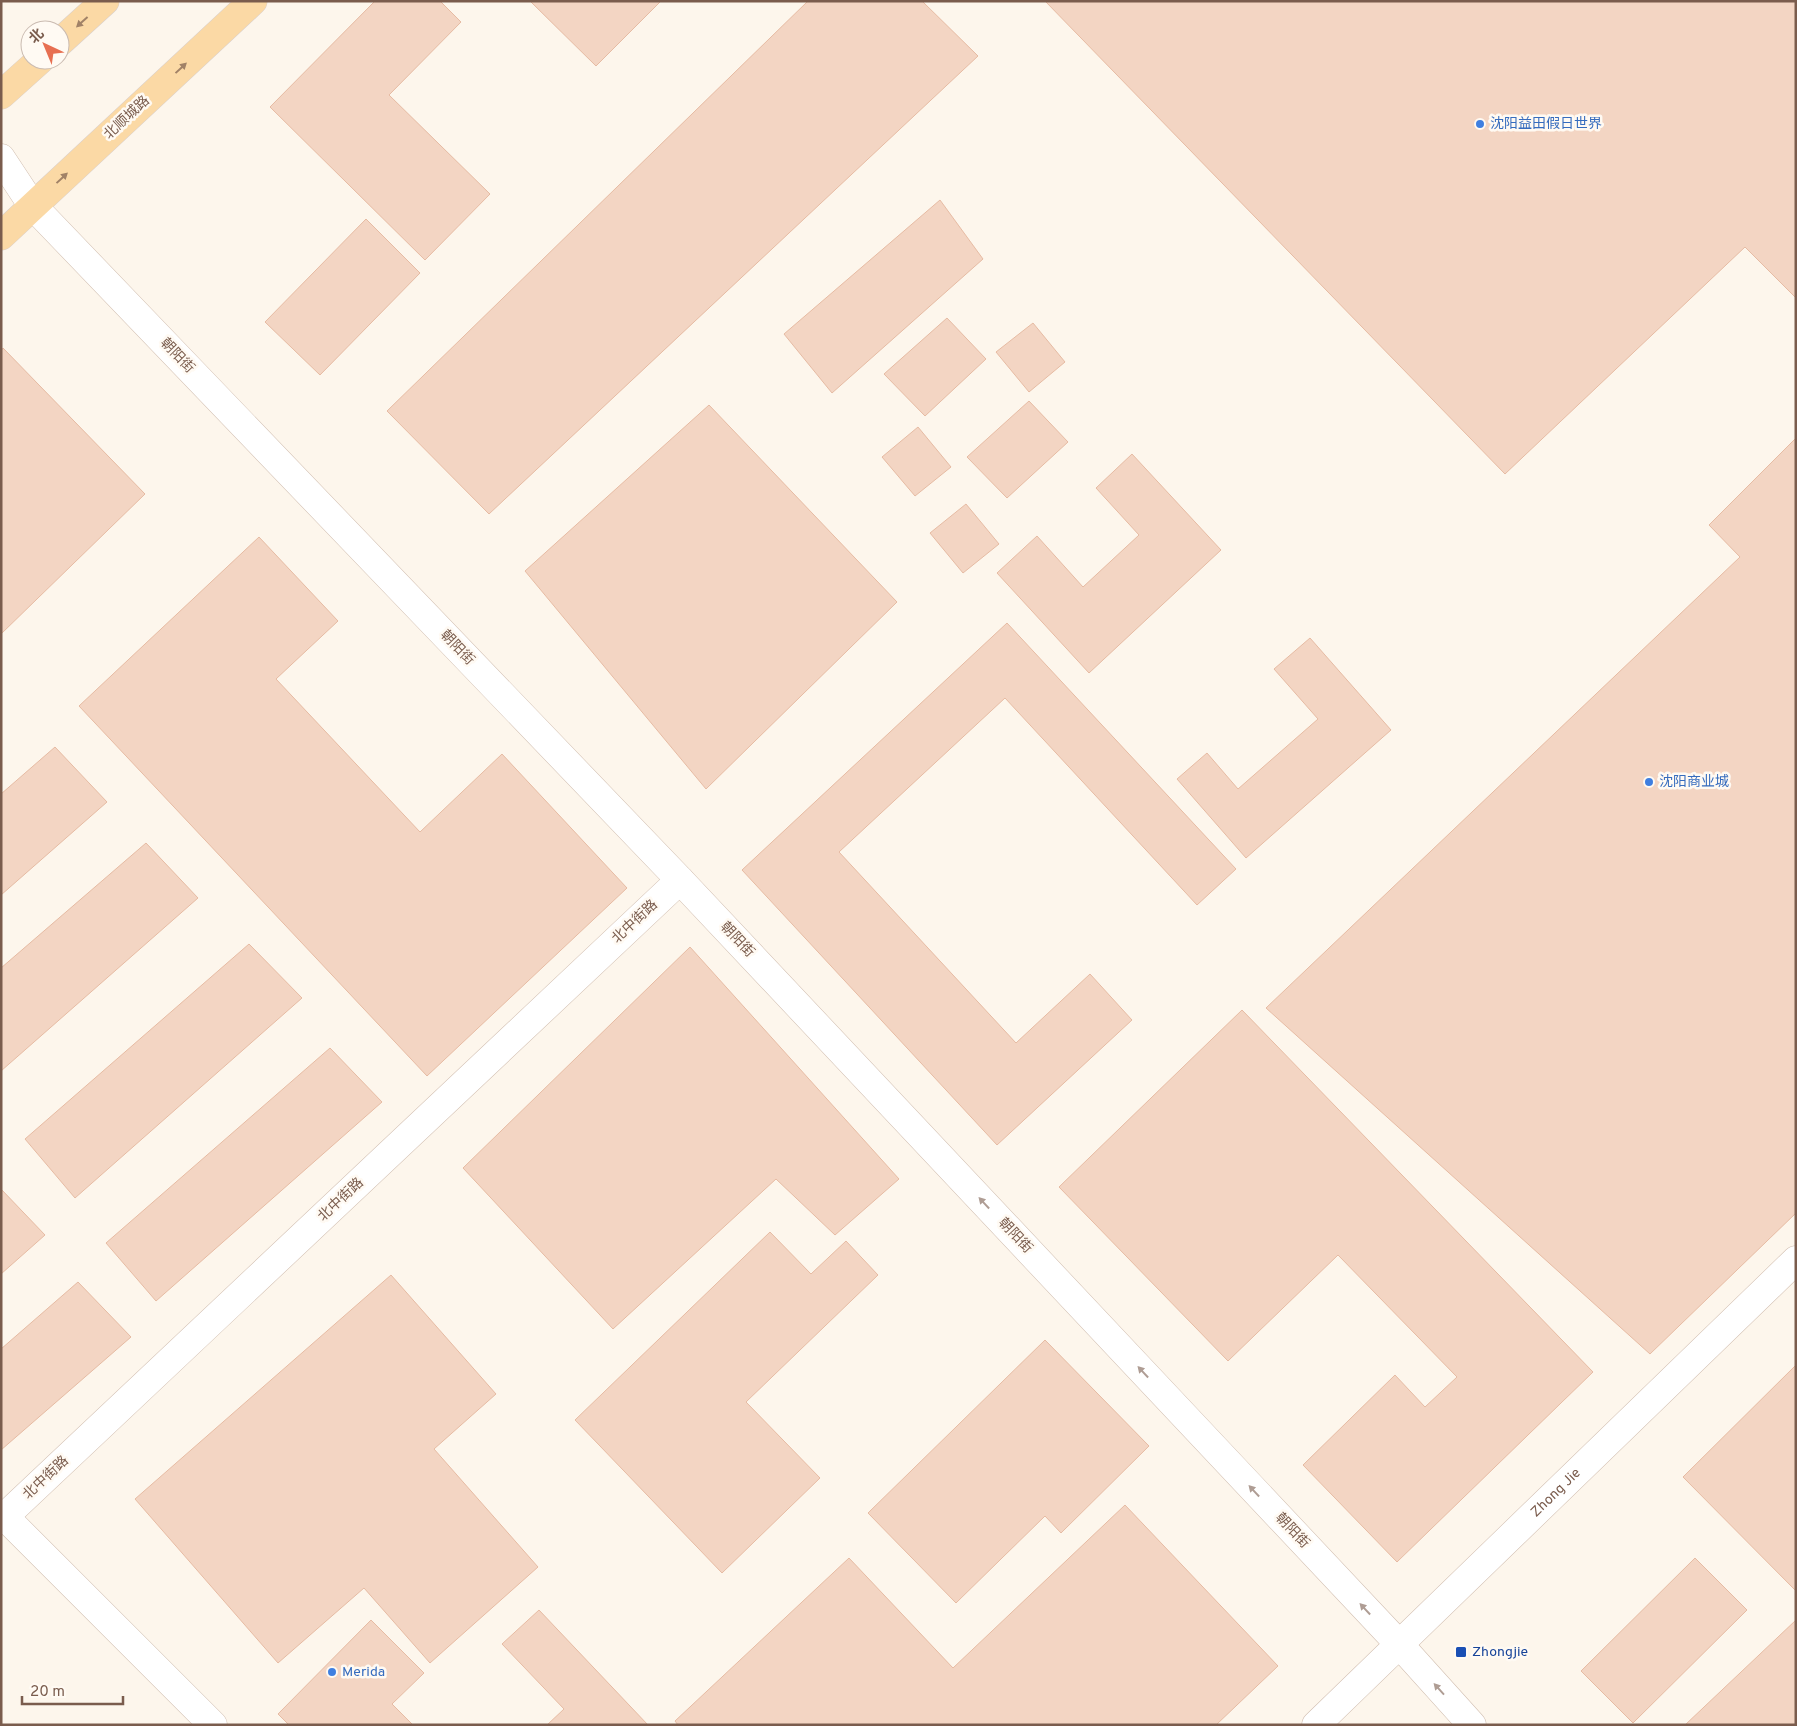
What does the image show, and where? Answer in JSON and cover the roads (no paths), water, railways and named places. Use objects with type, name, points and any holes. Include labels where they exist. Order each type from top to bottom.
[{"type":"main road","points":[[70,33],[105,1]]},
{"type":"main road","name":"北顺城路","points":[[1,236],[32,205],[253,1]]},
{"type":"main road","points":[[1,95],[29,70]]},
{"type":"street","name":"朝阳街","points":[[1,158],[32,205],[680,880],[1399,1644],[1472,1725]]},
{"type":"street","name":"北中街路","points":[[3,1518],[680,880]]},
{"type":"street","name":"Zhong Jie","points":[[1316,1725],[1796,1260]]},
{"type":"street","points":[[3,1518],[213,1725]]},
{"type":"place","name":"沈阳益田假日世界","points":[[1480,124]]},
{"type":"place","name":"沈阳商业城","points":[[1649,782]]},
{"type":"place","name":"Zhongjie","points":[[1461,1652]]},
{"type":"place","name":"Merida","points":[[332,1672]]}]
